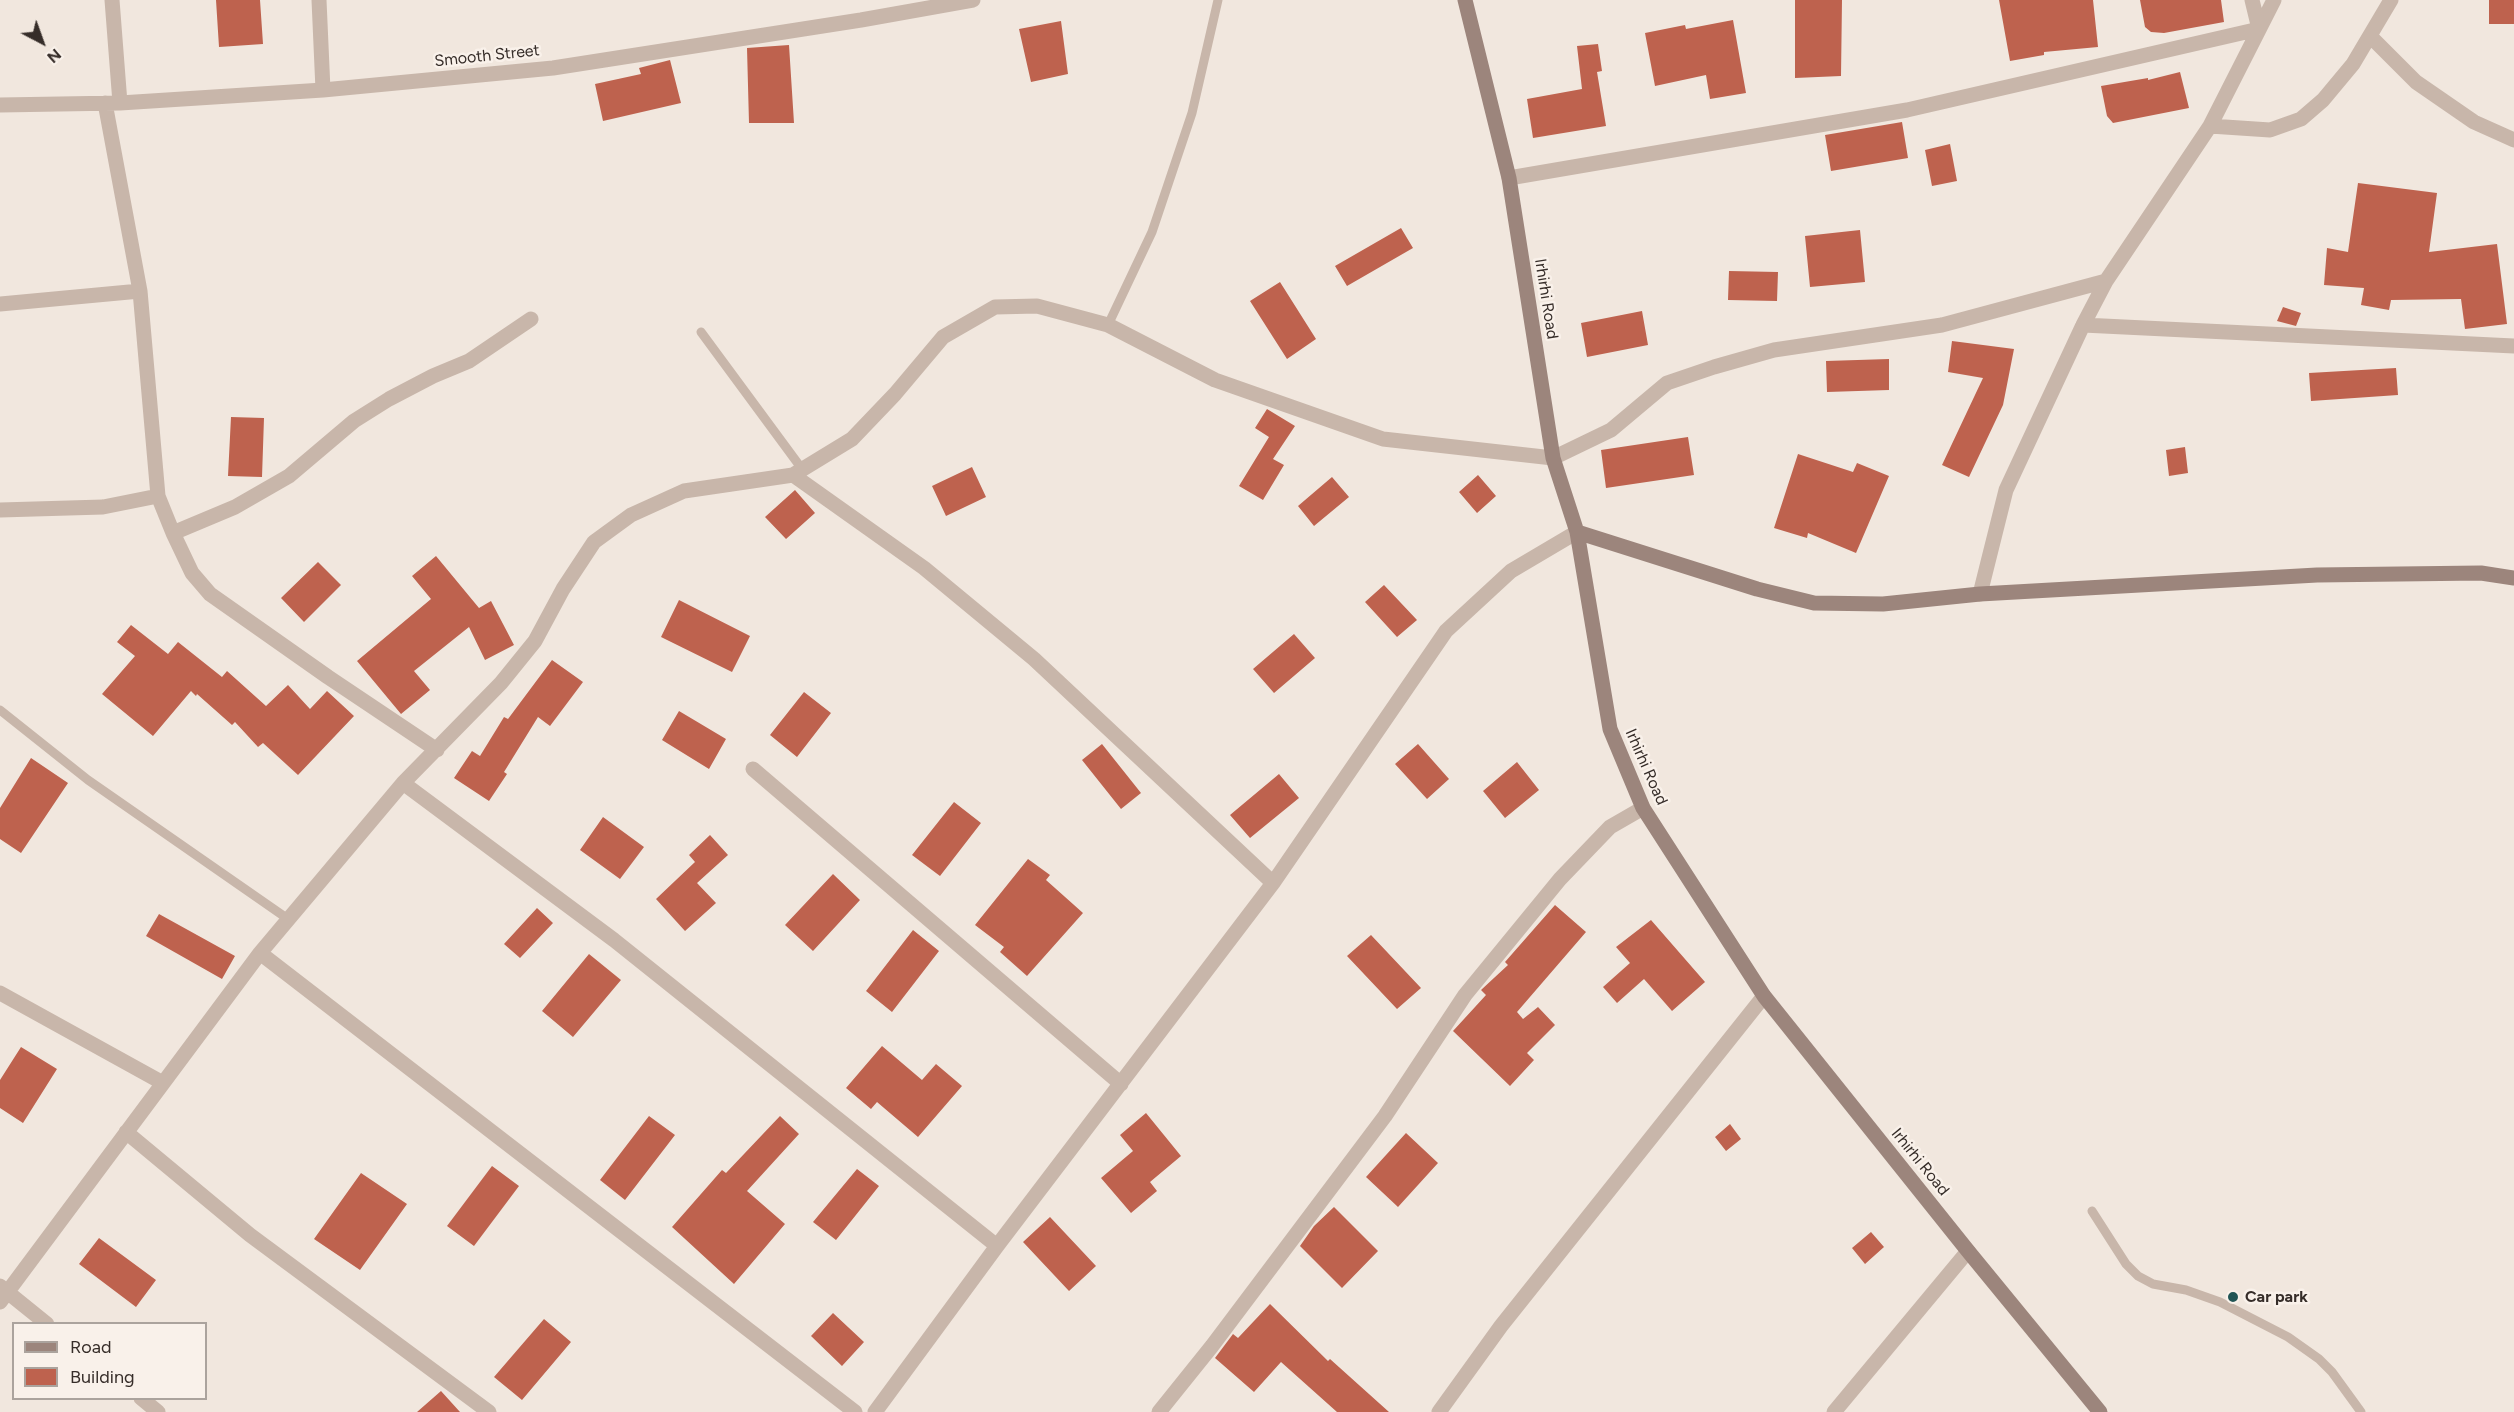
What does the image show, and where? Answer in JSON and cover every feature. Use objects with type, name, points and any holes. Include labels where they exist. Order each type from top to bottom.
[{"type":"street","points":[[112,0],[112,103],[141,291],[158,496],[173,533],[192,573],[210,594],[437,750]]},
{"type":"street","points":[[319,0],[323,90]]},
{"type":"street","name":"Smooth Street","points":[[0,105],[112,103],[323,90],[554,68],[973,0]]},
{"type":"street","name":"Irhirhi Road","points":[[1465,0],[1509,178],[1553,458],[1577,532],[1610,729],[1643,808],[1764,996],[2100,1412]]},
{"type":"street","points":[[2252,0],[2259,29]]},
{"type":"street","points":[[1980,594],[2006,490],[2083,326],[2106,281],[2210,126],[2274,0]]},
{"type":"street","points":[[2210,126],[2270,130],[2301,119],[2323,100],[2353,64],[2391,0]]},
{"type":"street","points":[[1509,178],[1907,110],[2259,29]]},
{"type":"street","points":[[2370,36],[2416,82],[2474,122],[2514,140]]},
{"type":"street","points":[[46,1322],[3,1293],[260,953],[403,783],[501,683],[535,641],[563,589],[594,542],[631,514],[684,491],[798,472],[852,439],[895,394],[943,337],[995,307],[1037,306],[1108,325],[1215,380],[1383,439],[1553,458],[1611,430],[1666,383],[1714,367],[1774,350],[1942,325],[2106,281]]},
{"type":"street","points":[[0,304],[141,291]]},
{"type":"street","points":[[173,533],[235,507],[289,476],[354,422],[389,399],[432,376],[469,361],[531,319]]},
{"type":"street","points":[[2083,326],[2514,346]]},
{"type":"street","points":[[798,472],[924,568],[1034,659],[1273,883]]},
{"type":"street","points":[[0,510],[103,507],[158,496]]},
{"type":"street","points":[[875,1412],[997,1246],[1273,883],[1446,631],[1511,571],[1577,532],[1757,589],[1814,603],[1883,604],[1980,594],[2317,575],[2481,573],[2514,578]]},
{"type":"street","points":[[753,769],[1121,1084]]},
{"type":"street","points":[[403,783],[614,940],[997,1246]]},
{"type":"street","points":[[1159,1412],[1212,1346],[1385,1116],[1465,995],[1560,879],[1610,827],[1643,808]]},
{"type":"street","points":[[260,953],[855,1412]]},
{"type":"street","points":[[0,993],[163,1083]]},
{"type":"street","points":[[1439,1412],[1501,1326],[1764,996]]},
{"type":"street","points":[[126,1132],[250,1235],[489,1412]]},
{"type":"street","points":[[1834,1412],[1968,1251]]},
{"type":"street","points":[[143,1400],[158,1412]]},
{"type":"lane","points":[[1108,325],[1152,232],[1192,113],[1218,0]]},
{"type":"lane","points":[[701,332],[798,472]]},
{"type":"lane","points":[[0,710],[88,780],[288,919]]},
{"type":"lane","points":[[2092,1211],[2126,1264],[2138,1276],[2153,1284],[2186,1290],[2220,1302],[2288,1337],[2319,1359],[2332,1372],[2361,1412]]},
{"type":"building","points":[[216,0],[260,0],[263,44],[219,47]]},
{"type":"building","points":[[1795,0],[1842,0],[1841,76],[1795,78]]},
{"type":"building","points":[[1999,0],[2093,0],[2098,47],[2044,52],[2044,55],[2010,61]]},
{"type":"building","points":[[2140,0],[2221,0],[2224,22],[2164,33],[2151,32],[2145,27]]},
{"type":"building","points":[[2489,0],[2514,0],[2514,24],[2489,24]]},
{"type":"building","points":[[1733,20],[1746,93],[1710,99],[1706,75],[1655,86],[1645,33],[1685,25],[1686,29]]},
{"type":"building","points":[[1061,21],[1068,74],[1031,82],[1019,29]]},
{"type":"building","points":[[1598,44],[1602,71],[1597,72],[1606,126],[1533,138],[1527,99],[1582,89],[1577,46]]},
{"type":"building","points":[[789,45],[794,123],[749,123],[747,48]]},
{"type":"building","points":[[670,60],[681,103],[603,121],[595,84],[641,74],[639,68]]},
{"type":"building","points":[[2180,72],[2189,108],[2113,123],[2107,116],[2101,86],[2148,78],[2148,80]]},
{"type":"building","points":[[1902,122],[1908,158],[1831,171],[1825,135]]},
{"type":"building","points":[[1950,144],[1957,181],[1932,186],[1925,150]]},
{"type":"building","points":[[2358,183],[2437,193],[2429,252],[2497,244],[2507,324],[2465,329],[2461,299],[2391,300],[2389,310],[2361,305],[2364,288],[2324,285],[2327,248],[2348,252]]},
{"type":"building","points":[[1401,228],[1413,248],[1347,286],[1335,266]]},
{"type":"building","points":[[1860,230],[1865,282],[1810,287],[1805,236]]},
{"type":"building","points":[[1729,271],[1778,272],[1777,301],[1728,300]]},
{"type":"building","points":[[1280,282],[1316,339],[1287,359],[1250,301]]},
{"type":"building","points":[[2283,307],[2301,313],[2296,326],[2277,321]]},
{"type":"building","points":[[1642,311],[1648,345],[1587,357],[1581,323]]},
{"type":"building","points":[[1952,341],[2014,349],[2003,405],[1969,477],[1942,465],[1983,378],[1948,372]]},
{"type":"building","points":[[1889,359],[1889,390],[1827,392],[1826,361]]},
{"type":"building","points":[[2396,368],[2398,395],[2311,401],[2309,373]]},
{"type":"building","points":[[1267,409],[1295,426],[1273,459],[1284,465],[1263,500],[1239,486],[1269,437],[1255,428]]},
{"type":"building","points":[[231,417],[264,418],[262,477],[228,476]]},
{"type":"building","points":[[1688,437],[1694,475],[1606,488],[1601,450]]},
{"type":"building","points":[[2185,447],[2188,473],[2169,476],[2166,450]]},
{"type":"building","points":[[1798,454],[1853,472],[1857,463],[1889,476],[1856,553],[1808,533],[1807,538],[1774,528]]},
{"type":"building","points":[[972,467],[986,497],[946,516],[932,486]]},
{"type":"building","points":[[1478,475],[1496,496],[1477,513],[1459,492]]},
{"type":"building","points":[[1332,477],[1349,497],[1314,526],[1298,506]]},
{"type":"building","points":[[795,490],[815,513],[786,539],[765,517]]},
{"type":"building","points":[[436,556],[479,608],[491,601],[514,645],[485,660],[469,627],[414,671],[430,690],[401,714],[357,661],[431,599],[412,576]]},
{"type":"building","points":[[318,562],[341,585],[304,622],[281,598]]},
{"type":"building","points":[[1384,585],[1417,620],[1397,637],[1365,602]]},
{"type":"building","points":[[679,600],[750,636],[732,672],[661,637]]},
{"type":"building","points":[[131,625],[168,654],[178,642],[222,677],[227,671],[266,706],[288,685],[310,709],[327,691],[354,716],[298,775],[263,743],[258,747],[235,722],[232,725],[191,691],[153,736],[102,694],[135,656],[117,642]]},
{"type":"building","points":[[1294,634],[1315,658],[1274,693],[1253,669]]},
{"type":"building","points":[[552,660],[583,682],[550,726],[538,717],[504,772],[507,774],[489,801],[454,778],[472,751],[480,756],[504,717],[508,719]]},
{"type":"building","points":[[804,692],[831,713],[797,757],[770,735]]},
{"type":"building","points":[[679,711],[726,739],[709,769],[662,740]]},
{"type":"building","points":[[1102,744],[1141,793],[1121,809],[1082,760]]},
{"type":"building","points":[[1418,744],[1449,779],[1427,799],[1395,764]]},
{"type":"building","points":[[31,758],[68,783],[21,853],[0,839],[0,808]]},
{"type":"building","points":[[1517,762],[1539,790],[1505,818],[1483,791]]},
{"type":"building","points":[[1279,774],[1299,798],[1250,838],[1230,815]]},
{"type":"building","points":[[954,802],[981,823],[940,876],[912,855]]},
{"type":"building","points":[[603,817],[644,847],[620,879],[580,850]]},
{"type":"building","points":[[710,835],[728,855],[697,883],[716,903],[685,931],[656,899],[695,862],[689,855]]},
{"type":"building","points":[[1028,859],[1050,875],[1046,880],[1083,913],[1027,976],[1000,952],[1004,947],[975,925]]},
{"type":"building","points":[[833,874],[860,900],[813,951],[785,925]]},
{"type":"building","points":[[1555,905],[1586,932],[1517,1012],[1523,1019],[1538,1007],[1555,1025],[1527,1053],[1534,1060],[1510,1086],[1453,1031],[1486,995],[1481,990],[1508,965],[1505,962]]},
{"type":"building","points":[[537,908],[553,923],[520,958],[504,944]]},
{"type":"building","points":[[159,914],[235,956],[222,979],[146,936]]},
{"type":"building","points":[[1651,920],[1705,982],[1672,1011],[1644,979],[1617,1003],[1603,987],[1630,963],[1616,947]]},
{"type":"building","points":[[913,930],[939,951],[892,1012],[866,991]]},
{"type":"building","points":[[1371,935],[1421,988],[1397,1009],[1347,956]]},
{"type":"building","points":[[589,954],[621,980],[573,1037],[542,1011]]},
{"type":"building","points":[[882,1046],[922,1080],[936,1064],[962,1086],[918,1137],[877,1102],[871,1109],[846,1088]]},
{"type":"building","points":[[21,1047],[57,1069],[23,1123],[0,1108],[0,1080]]},
{"type":"building","points":[[1146,1113],[1181,1156],[1150,1182],[1157,1191],[1131,1213],[1101,1178],[1133,1151],[1120,1135]]},
{"type":"building","points":[[649,1116],[675,1135],[625,1200],[600,1180]]},
{"type":"building","points":[[780,1116],[799,1134],[747,1191],[785,1224],[734,1284],[672,1227],[722,1170],[726,1173]]},
{"type":"building","points":[[1730,1124],[1741,1139],[1726,1151],[1715,1137]]},
{"type":"building","points":[[1406,1133],[1438,1163],[1398,1207],[1366,1177]]},
{"type":"building","points":[[492,1166],[519,1186],[474,1246],[447,1226]]},
{"type":"building","points":[[857,1169],[879,1186],[836,1240],[813,1222]]},
{"type":"building","points":[[361,1173],[407,1204],[360,1270],[314,1239]]},
{"type":"building","points":[[1334,1207],[1378,1251],[1342,1288],[1300,1246],[1314,1226]]},
{"type":"building","points":[[1050,1217],[1096,1266],[1069,1291],[1023,1242]]},
{"type":"building","points":[[1871,1232],[1884,1247],[1865,1264],[1852,1248]]},
{"type":"building","points":[[99,1238],[156,1280],[136,1307],[79,1264]]},
{"type":"building","points":[[1270,1304],[1328,1361],[1330,1359],[1389,1412],[1337,1412],[1281,1362],[1254,1392],[1215,1358],[1233,1334],[1238,1338]]},
{"type":"building","points":[[833,1313],[864,1342],[842,1366],[811,1336]]},
{"type":"building","points":[[544,1319],[571,1342],[522,1400],[494,1377]]},
{"type":"building","points":[[441,1391],[460,1412],[417,1412]]},
{"type":"place","name":"Car park","points":[[2233,1297]]}]
